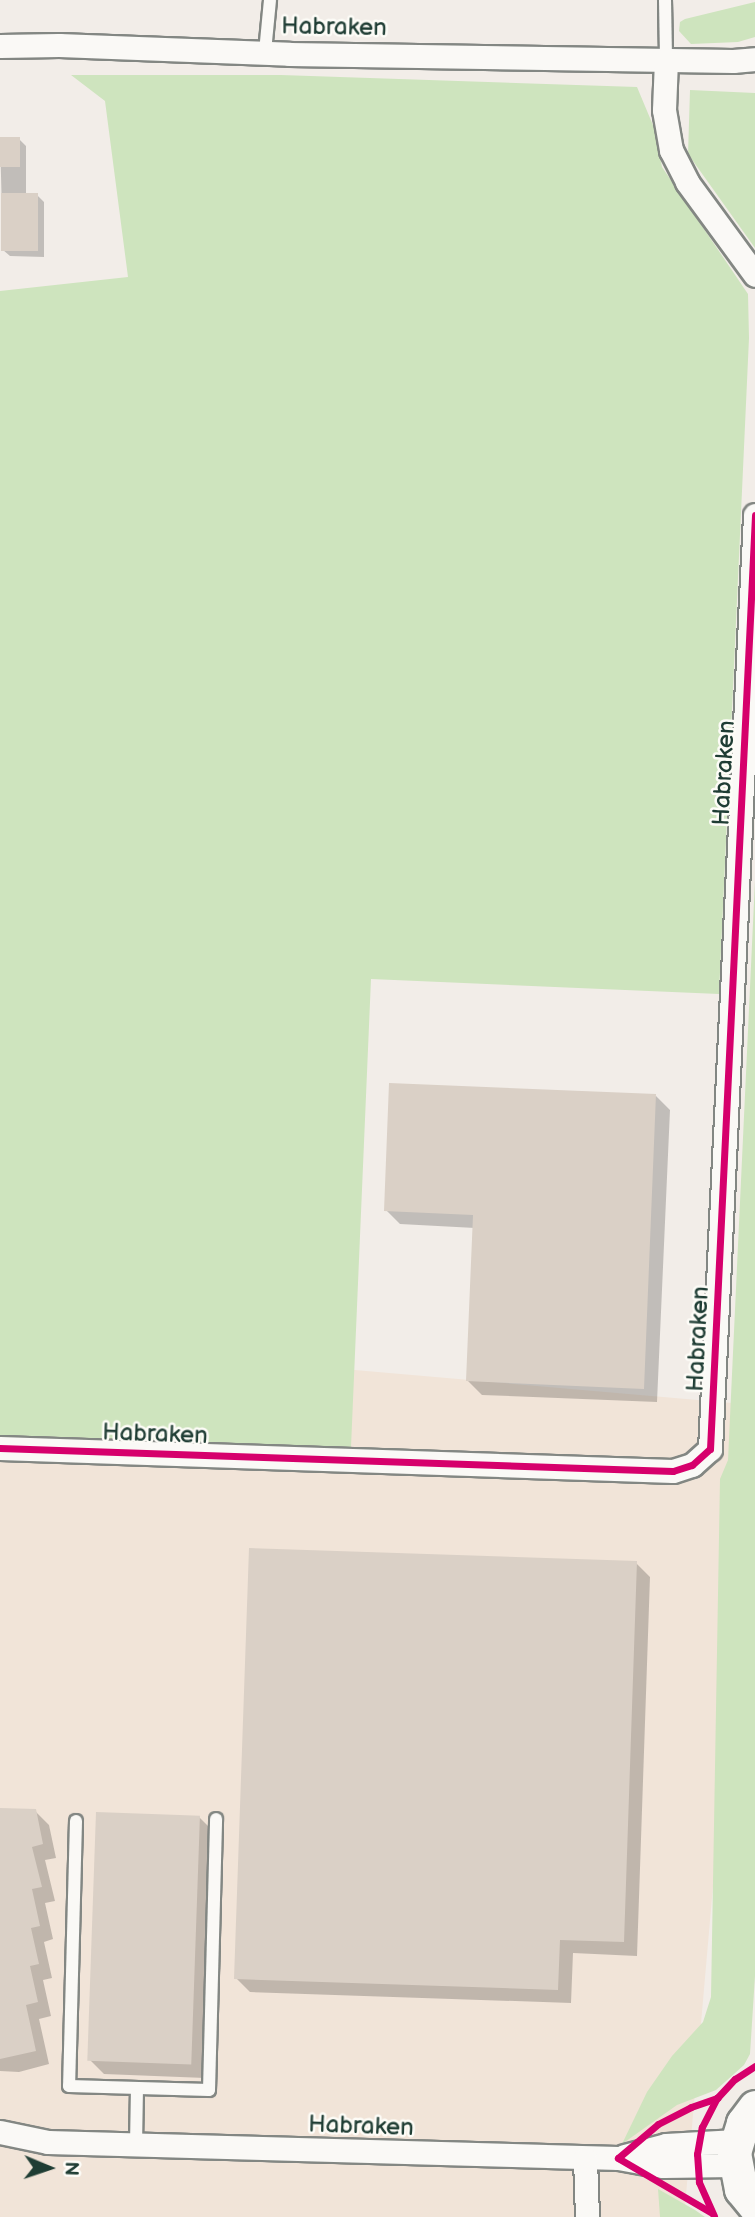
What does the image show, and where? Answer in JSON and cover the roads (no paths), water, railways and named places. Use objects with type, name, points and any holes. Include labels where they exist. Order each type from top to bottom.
[{"type":"main road","points":[[755,2107],[743,2123],[735,2153],[741,2189],[755,2206]]},
{"type":"street","name":"Habraken","points":[[0,46],[59,45],[265,52],[744,60],[755,69]]},
{"type":"street","points":[[666,60],[664,110],[671,150],[687,182],[755,275]]},
{"type":"street","name":"Habraken","points":[[0,1448],[673,1471],[692,1465],[710,1449],[755,514]]},
{"type":"street","name":"Habraken","points":[[0,2132],[48,2142],[586,2159],[618,2158],[667,2145],[735,2153]]},
{"type":"street","points":[[586,2159],[587,2217]]},
{"type":"lane","points":[[265,52],[270,0]]},
{"type":"lane","points":[[665,0],[666,60]]},
{"type":"lane","points":[[76,1821],[69,2086],[209,2090],[216,1819]]},
{"type":"lane","points":[[136,2145],[137,2088]]}]
